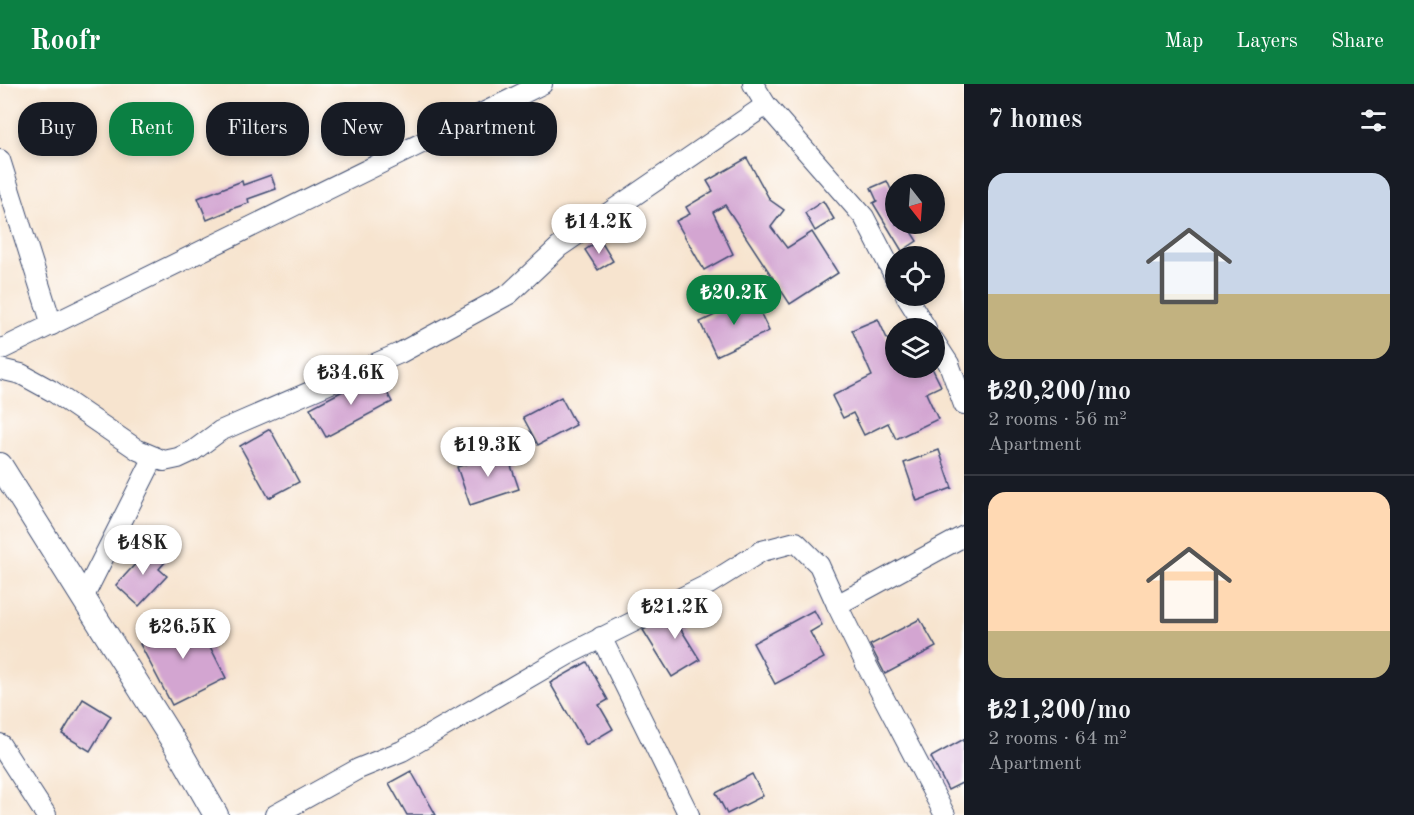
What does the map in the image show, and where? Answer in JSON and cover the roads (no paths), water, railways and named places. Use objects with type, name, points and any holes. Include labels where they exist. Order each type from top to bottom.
[{"type":"street","points":[[0,351],[542,84]]},
{"type":"street","points":[[753,84],[766,105],[864,218],[885,258]]},
{"type":"street","points":[[0,369],[21,374],[52,391],[138,450],[164,461],[178,458],[193,451],[220,431],[400,353],[509,294],[559,247],[766,105]]},
{"type":"street","points":[[0,160],[52,325]]},
{"type":"street","points":[[945,358],[964,405]]},
{"type":"street","points":[[83,598],[154,457]]},
{"type":"street","points":[[0,465],[180,752],[216,815]]},
{"type":"street","points":[[837,605],[964,536]]},
{"type":"street","points":[[275,815],[358,769],[402,751],[601,638],[709,584],[762,551],[796,542],[819,565],[866,664],[945,815]]},
{"type":"street","points":[[601,638],[689,815]]},
{"type":"street","points":[[0,744],[46,815]]}]
